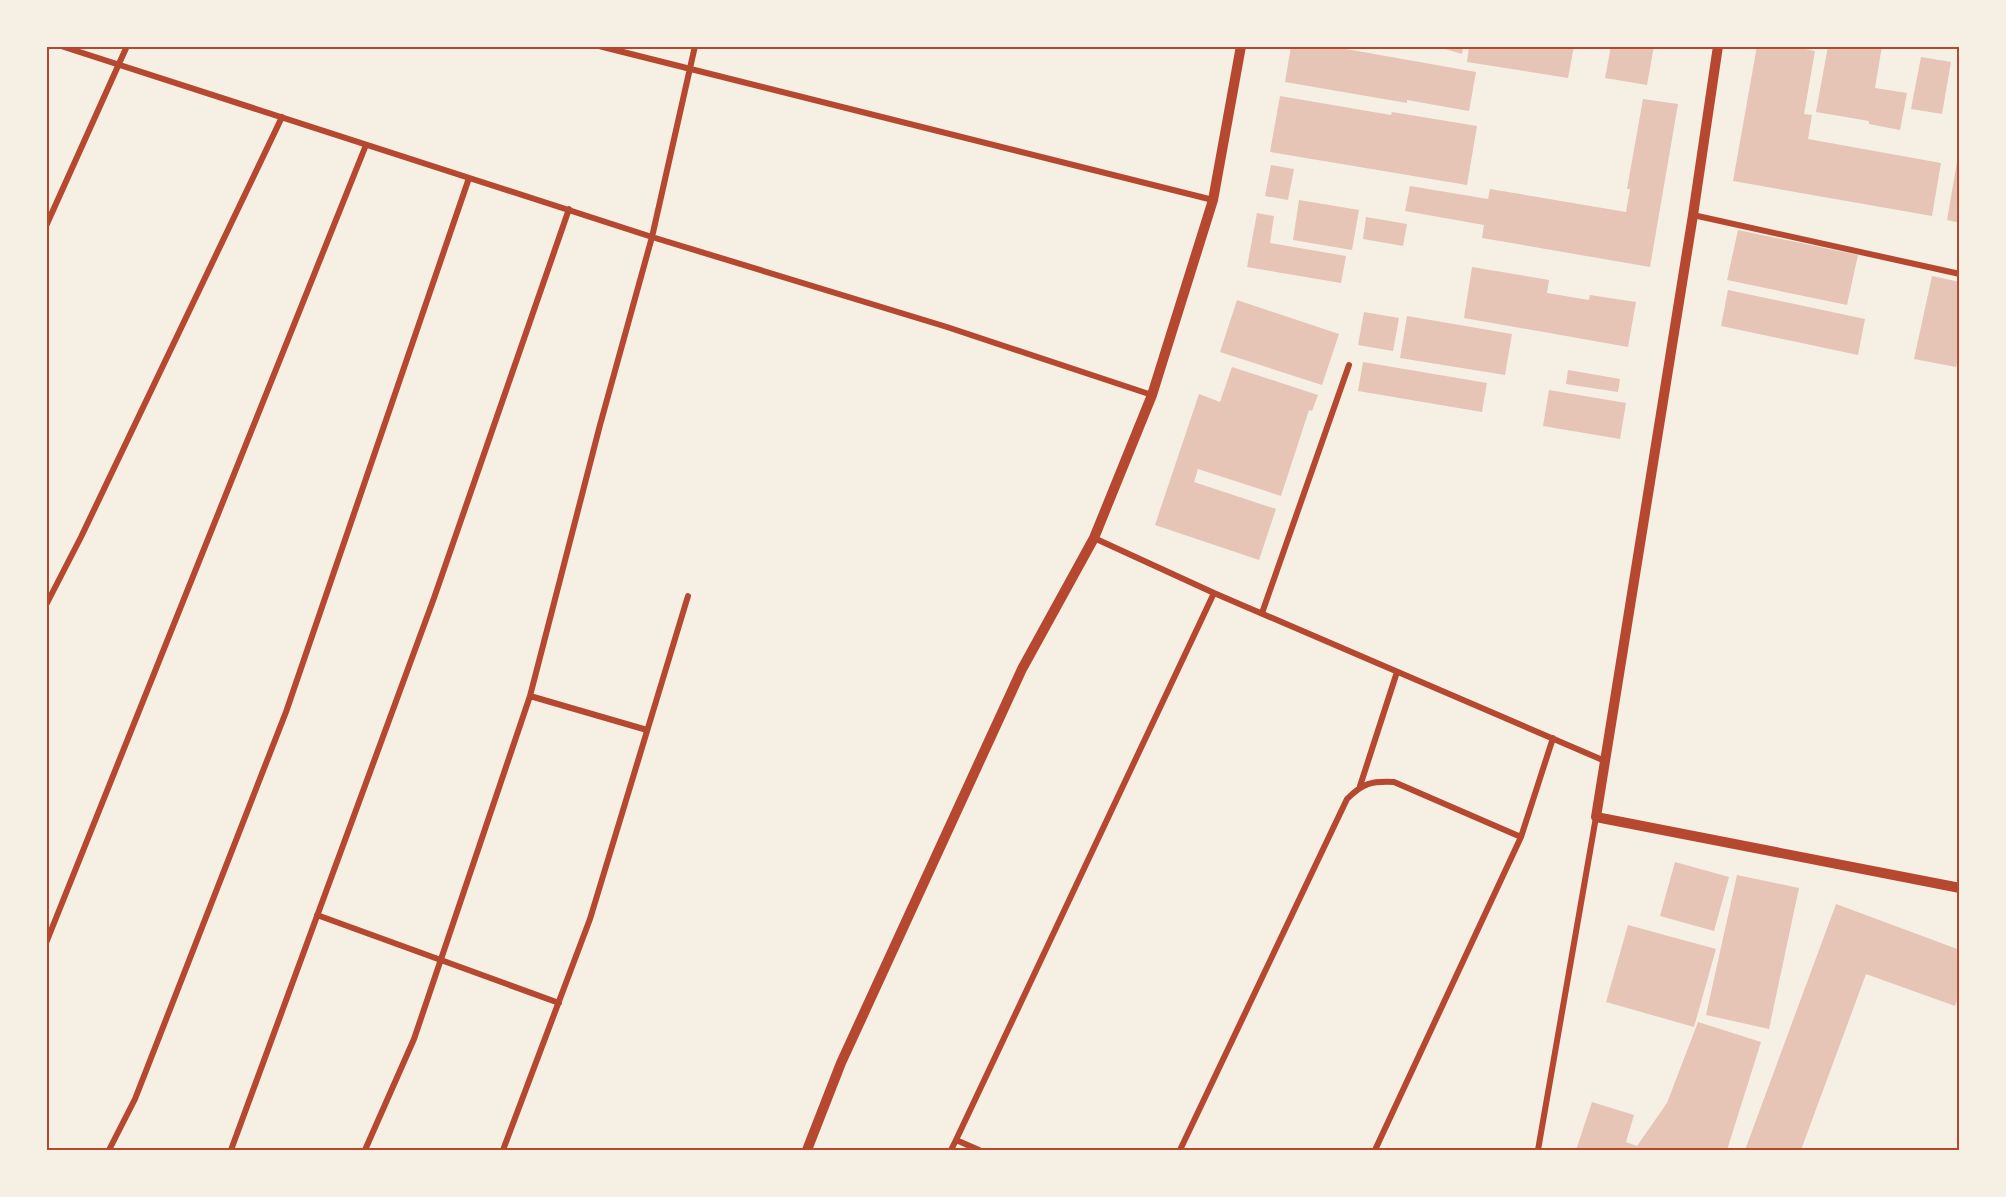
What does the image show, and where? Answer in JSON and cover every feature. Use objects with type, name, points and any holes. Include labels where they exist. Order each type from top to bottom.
[{"type":"street","points":[[61,46],[652,237],[947,327],[1152,394]]},
{"type":"street","points":[[46,226],[127,46]]},
{"type":"street","points":[[599,46],[1213,200]]},
{"type":"street","points":[[365,1150],[414,1039],[530,696],[600,425],[652,237],[695,46]]},
{"type":"street","points":[[807,1150],[841,1063],[1022,669],[1094,538],[1152,394],[1213,200],[1241,46]]},
{"type":"street","points":[[1538,1150],[1596,817],[1718,46]]},
{"type":"street","points":[[46,605],[81,537],[282,117]]},
{"type":"street","points":[[46,944],[366,145]]},
{"type":"street","points":[[109,1150],[135,1099],[286,712],[469,178]]},
{"type":"street","points":[[231,1150],[434,598],[569,209]]},
{"type":"street","points":[[1693,215],[1959,274]]},
{"type":"street","points":[[1262,613],[1349,365]]},
{"type":"street","points":[[1094,538],[1214,593],[1605,761]]},
{"type":"street","points":[[951,1150],[1214,593]]},
{"type":"street","points":[[503,1150],[590,919],[688,596]]},
{"type":"street","points":[[1180,1150],[1347,799],[1360,786],[1397,672]]},
{"type":"street","points":[[530,696],[647,730]]},
{"type":"street","points":[[1375,1150],[1521,837],[1553,738]]},
{"type":"street","points":[[1360,786],[1376,781],[1394,782],[1521,837]]},
{"type":"street","points":[[1596,817],[1959,888]]},
{"type":"street","points":[[317,915],[560,1003]]},
{"type":"street","points":[[956,1140],[980,1150]]},
{"type":"building","points":[[1291,46],[1329,46],[1476,72],[1469,111],[1285,82]]},
{"type":"building","points":[[1435,46],[1463,46],[1462,54]]},
{"type":"building","points":[[1469,46],[1574,46],[1568,78],[1467,62]]},
{"type":"building","points":[[1611,46],[1654,46],[1647,85],[1605,78]]},
{"type":"building","points":[[1757,46],[1792,46],[1815,51],[1804,114],[1812,115],[1808,139],[1941,163],[1932,216],[1733,181]]},
{"type":"building","points":[[1828,46],[1882,46],[1875,88],[1907,93],[1900,130],[1869,124],[1869,121],[1816,112]]},
{"type":"building","points":[[1921,57],[1951,62],[1942,114],[1911,109]]},
{"type":"building","points":[[1280,96],[1391,115],[1392,112],[1477,126],[1467,185],[1270,152]]},
{"type":"building","points":[[1643,99],[1678,104],[1650,267],[1482,238],[1484,225],[1405,211],[1410,186],[1488,199],[1490,189],[1626,212],[1630,189],[1627,189]]},
{"type":"building","points":[[1957,162],[1960,163],[1960,223],[1947,220]]},
{"type":"building","points":[[1271,165],[1294,169],[1288,200],[1265,196]]},
{"type":"building","points":[[1299,200],[1359,210],[1352,250],[1293,240]]},
{"type":"building","points":[[1257,213],[1274,216],[1270,243],[1346,256],[1341,283],[1247,267]]},
{"type":"building","points":[[1366,217],[1407,224],[1403,246],[1363,239]]},
{"type":"building","points":[[1738,230],[1858,255],[1847,305],[1727,280]]},
{"type":"building","points":[[1472,267],[1549,280],[1547,293],[1589,300],[1590,295],[1636,302],[1628,347],[1464,318]]},
{"type":"building","points":[[1932,276],[1960,282],[1960,351],[1956,367],[1914,359]]},
{"type":"building","points":[[1728,290],[1865,319],[1858,355],[1721,326]]},
{"type":"building","points":[[1237,300],[1339,334],[1322,385],[1220,352]]},
{"type":"building","points":[[1364,312],[1399,318],[1393,351],[1358,345]]},
{"type":"building","points":[[1407,316],[1512,334],[1505,375],[1400,358]]},
{"type":"building","points":[[1363,362],[1487,383],[1482,412],[1358,391]]},
{"type":"building","points":[[1232,367],[1318,395],[1312,411],[1309,410],[1281,496],[1198,469],[1194,482],[1276,509],[1259,560],[1155,525],[1199,394],[1220,402]]},
{"type":"building","points":[[1568,370],[1620,379],[1618,392],[1566,384]]},
{"type":"building","points":[[1549,390],[1626,403],[1620,439],[1543,426]]},
{"type":"building","points":[[1675,862],[1729,877],[1714,931],[1660,916]]},
{"type":"building","points":[[1737,875],[1799,888],[1769,1029],[1706,1015]]},
{"type":"building","points":[[1836,904],[1960,950],[1960,994],[1955,1006],[1866,974],[1801,1150],[1745,1150]]},
{"type":"building","points":[[1628,925],[1716,949],[1694,1027],[1606,1002]]},
{"type":"building","points":[[1698,1022],[1761,1042],[1727,1150],[1576,1150],[1592,1102],[1634,1115],[1626,1142],[1637,1146],[1667,1103]]}]
